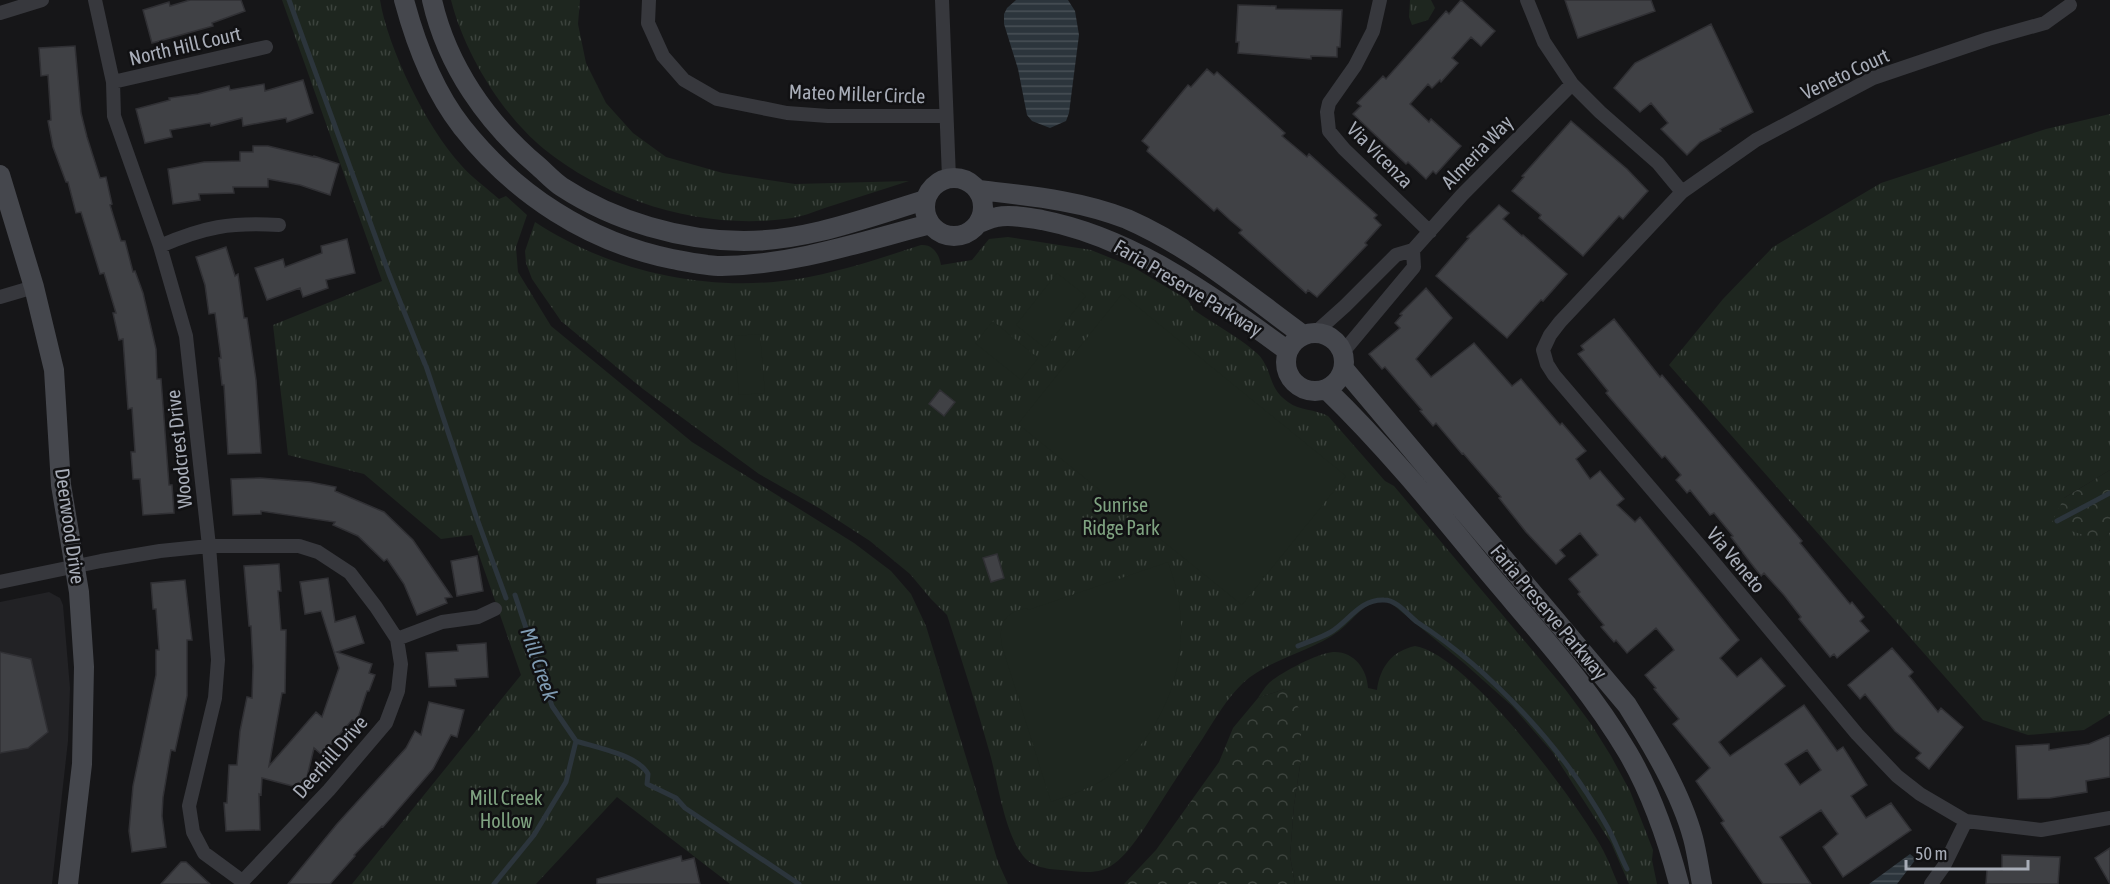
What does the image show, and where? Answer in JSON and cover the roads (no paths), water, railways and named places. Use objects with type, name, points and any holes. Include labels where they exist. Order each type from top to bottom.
[{"type":"street","points":[[0,13],[42,0]]},
{"type":"street","name":"Woodcrest Drive","points":[[95,0],[113,82],[114,116],[160,246],[186,336],[209,546],[218,660],[215,698],[189,806],[193,832],[204,853],[241,883]]},
{"type":"street","points":[[404,0],[415,39],[436,86],[461,126],[491,159],[523,188],[561,217],[602,237],[643,253],[719,266],[796,260],[930,224]]},
{"type":"street","points":[[432,0],[449,54],[472,93],[498,129],[561,187],[606,212],[696,238],[743,241],[796,237],[926,200]]},
{"type":"street","name":"Mateo Miller Circle","points":[[649,0],[648,23],[663,56],[684,80],[717,99],[787,113],[828,116],[946,116]]},
{"type":"street","name":"Mateo Miller Circle","points":[[942,0],[949,178]]},
{"type":"street","name":"Via Vicenza","points":[[1380,0],[1373,31],[1355,66],[1329,103],[1327,112],[1329,130],[1344,149],[1430,232]]},
{"type":"street","points":[[1527,0],[1544,42],[1572,84],[1600,112],[1659,163],[1682,192]]},
{"type":"street","name":"Veneto Court","points":[[1682,192],[1756,140],[1873,78],[1988,39],[2045,23],[2070,5]]},
{"type":"street","name":"North Hill Court","points":[[113,82],[266,47]]},
{"type":"street","name":"Almeria Way","points":[[1310,333],[1345,306],[1396,255],[1413,250],[1462,195],[1572,84]]},
{"type":"street","name":"Deerwood Drive","points":[[0,176],[34,287],[54,370],[61,484],[79,592],[84,667],[82,764],[68,884]]},
{"type":"street","points":[[949,178],[965,180],[978,190],[983,206],[979,222],[967,234],[952,237],[939,233],[926,216],[926,200],[934,185],[949,178]]},
{"type":"street","name":"Faria Preserve Parkway","points":[[978,190],[1049,198],[1125,219],[1164,238],[1310,333]]},
{"type":"street","name":"Via Veneto","points":[[1682,192],[1550,335],[1543,351],[1554,375],[1857,734],[1897,776],[1920,794],[1966,821],[2041,830],[2110,818]]},
{"type":"street","name":"Faria Preserve Parkway","points":[[979,222],[998,216],[1032,218],[1070,226],[1109,239],[1146,258],[1228,309],[1288,351]]},
{"type":"street","points":[[160,246],[206,228],[248,223],[279,225]]},
{"type":"street","name":"Almeria Way","points":[[1344,360],[1414,267],[1413,250]]},
{"type":"street","points":[[0,297],[34,287]]},
{"type":"street","points":[[1310,333],[1333,338],[1344,360],[1334,385],[1316,391],[1298,386],[1287,370],[1288,351],[1293,343],[1310,333]]},
{"type":"street","name":"Faria Preserve Parkway","points":[[1344,360],[1627,705],[1655,749],[1675,793],[1693,837],[1702,884]]},
{"type":"street","name":"Faria Preserve Parkway","points":[[1326,389],[1401,467],[1569,668],[1599,709],[1628,753],[1649,795],[1668,841],[1679,884]]},
{"type":"street","name":"Deerhill Drive","points":[[0,582],[74,565],[160,551],[209,546],[298,546],[318,552],[350,573],[376,607],[396,639],[401,664],[398,691],[386,723],[329,790],[241,883]]},
{"type":"street","points":[[396,639],[442,622],[478,616],[495,609]]},
{"type":"street","points":[[1930,884],[1944,866],[1966,821]]},
{"type":"waterway","points":[[289,0],[389,274],[425,364]]},
{"type":"waterway","points":[[426,366],[506,598]]},
{"type":"waterway","points":[[2057,521],[2110,493]]},
{"type":"waterway","name":"Mill Creek","points":[[494,884],[534,835],[566,782],[576,741],[552,706],[515,595]]},
{"type":"waterway","points":[[1298,646],[1331,632],[1368,603],[1384,600],[1398,605],[1472,663],[1499,688],[1548,741],[1608,828],[1627,869]]},
{"type":"waterway","points":[[576,741],[626,757],[643,767],[648,774],[647,784],[676,798],[685,808],[799,884]]},
{"type":"park label","name":"Sunrise Ridge Park","points":[[1121,516]]},
{"type":"park label","name":"Mill Creek Hollow","points":[[506,810]]}]
